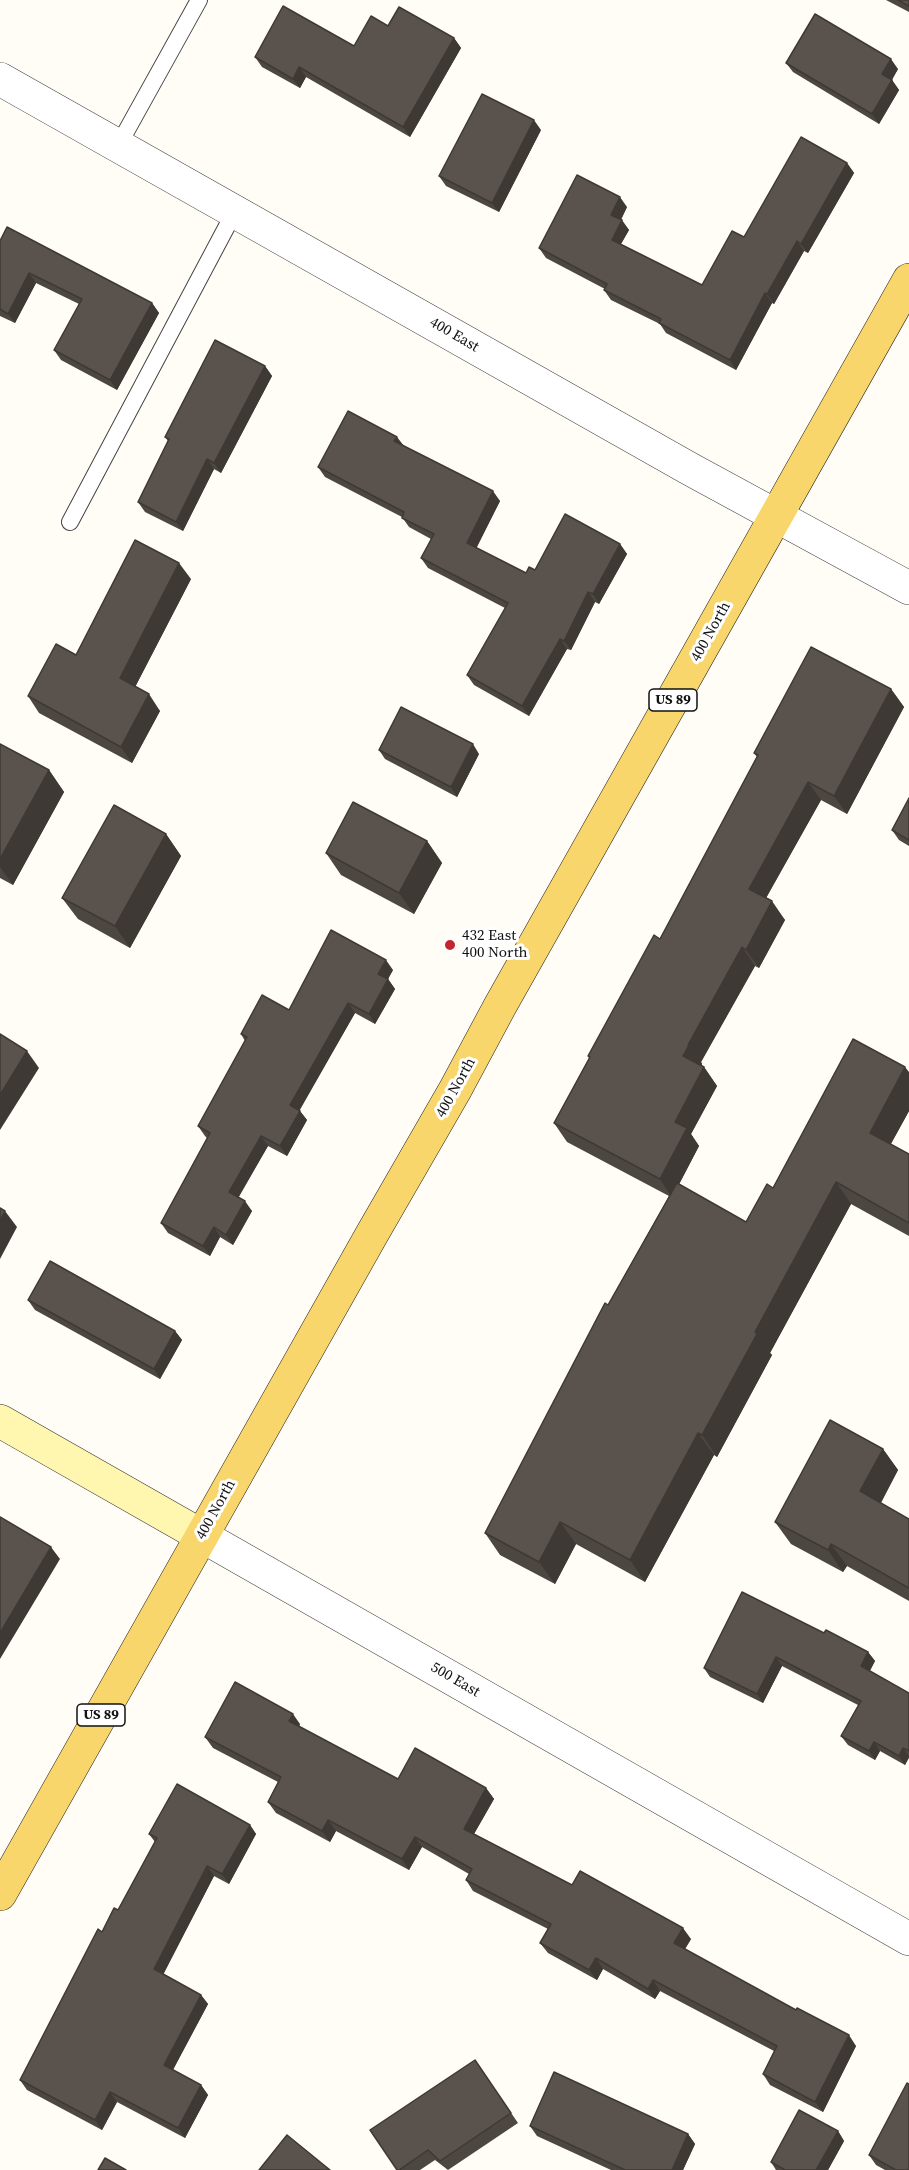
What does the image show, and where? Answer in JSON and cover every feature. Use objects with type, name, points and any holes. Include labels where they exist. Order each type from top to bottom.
[{"type":"main road","name":"400 North","points":[[0,1894],[455,1090],[500,1006],[909,280]]},
{"type":"street","name":"400 East","points":[[0,79],[776,516],[909,588]]},
{"type":"street","name":"500 East","points":[[0,1421],[909,1939]]},
{"type":"lane","points":[[118,146],[199,0]]},
{"type":"lane","points":[[70,522],[235,211]]},
{"type":"building","points":[[898,0],[909,0],[909,6]]},
{"type":"building","points":[[283,6],[354,46],[371,16],[388,26],[399,7],[454,38],[403,127],[299,67],[293,79],[255,57]]},
{"type":"building","points":[[815,14],[891,59],[882,74],[892,80],[872,114],[786,63]]},
{"type":"building","points":[[482,94],[534,120],[492,203],[439,176]]},
{"type":"building","points":[[801,137],[847,163],[801,244],[797,241],[767,294],[765,293],[730,360],[659,323],[661,319],[604,290],[607,284],[539,248],[577,175],[620,197],[611,215],[622,220],[612,240],[702,285],[732,231],[744,237]]},
{"type":"building","points":[[7,227],[152,303],[110,380],[54,350],[82,299],[29,273],[8,314],[0,309],[0,241]]},
{"type":"building","points":[[215,340],[265,366],[214,463],[207,459],[176,522],[138,502],[169,439],[165,437]]},
{"type":"building","points":[[348,411],[397,437],[394,441],[493,491],[467,543],[526,573],[529,567],[535,570],[565,514],[620,544],[593,594],[588,592],[564,641],[560,639],[522,706],[467,675],[508,603],[421,558],[434,534],[402,518],[404,512],[318,467]]},
{"type":"building","points":[[135,540],[179,563],[120,678],[149,694],[121,747],[28,696],[56,644],[76,655]]},
{"type":"building","points":[[811,647],[891,689],[834,796],[808,782],[749,889],[772,901],[746,950],[742,947],[683,1056],[704,1067],[675,1122],[687,1128],[660,1179],[554,1123],[654,935],[660,939],[758,755],[754,753]]},
{"type":"building","points":[[401,707],[473,744],[451,787],[379,750]]},
{"type":"building","points":[[0,744],[49,770],[0,859]]},
{"type":"building","points":[[909,798],[909,840],[892,830]]},
{"type":"building","points":[[353,802],[427,841],[399,893],[326,853]]},
{"type":"building","points":[[114,805],[166,834],[115,926],[62,898]]},
{"type":"building","points":[[331,930],[386,960],[378,974],[388,979],[369,1014],[348,1003],[290,1105],[300,1111],[280,1146],[261,1136],[229,1192],[245,1201],[226,1235],[214,1227],[203,1246],[161,1223],[210,1133],[198,1126],[247,1037],[241,1034],[262,995],[289,1010]]},
{"type":"building","points":[[0,1034],[27,1051],[0,1095]]},
{"type":"building","points":[[853,1039],[905,1067],[870,1133],[909,1154],[909,1223],[836,1182],[702,1435],[698,1433],[630,1560],[560,1522],[539,1562],[485,1533],[605,1303],[608,1305],[677,1183],[746,1222],[767,1184],[773,1188]]},
{"type":"building","points":[[0,1208],[5,1211],[0,1221]]},
{"type":"building","points":[[50,1261],[175,1331],[154,1369],[28,1300]]},
{"type":"building","points":[[830,1420],[883,1449],[860,1491],[909,1519],[909,1588],[831,1544],[828,1550],[775,1522]]},
{"type":"building","points":[[0,1517],[51,1547],[0,1633]]},
{"type":"building","points":[[742,1592],[824,1633],[826,1630],[868,1652],[861,1666],[909,1693],[909,1751],[903,1748],[899,1756],[874,1742],[869,1751],[841,1736],[861,1701],[776,1657],[757,1694],[704,1668]]},
{"type":"building","points":[[235,1682],[293,1714],[289,1721],[398,1779],[415,1748],[486,1788],[464,1829],[572,1885],[580,1871],[683,1928],[674,1943],[796,2010],[797,2008],[849,2035],[815,2102],[763,2074],[777,2046],[653,1980],[648,1989],[596,1958],[589,1970],[540,1943],[551,1924],[466,1880],[472,1869],[415,1837],[402,1859],[328,1820],[322,1831],[268,1802],[281,1777],[205,1737]]},
{"type":"building","points":[[177,1784],[250,1825],[222,1874],[207,1866],[154,1969],[201,1995],[164,2065],[201,2085],[178,2128],[110,2092],[95,2120],[20,2080],[98,1929],[102,1932],[114,1908],[118,1910],[157,1838],[149,1834]]},
{"type":"building","points":[[475,2060],[511,2113],[440,2161],[428,2150],[397,2170],[370,2130]]},
{"type":"building","points":[[554,2072],[688,2134],[672,2170],[625,2170],[530,2126]]},
{"type":"building","points":[[907,2083],[909,2084],[909,2170],[896,2170],[869,2155]]},
{"type":"building","points":[[799,2110],[838,2131],[816,2170],[785,2170],[771,2162]]},
{"type":"building","points":[[287,2135],[330,2170],[259,2170]]},
{"type":"building","points":[[105,2158],[126,2170],[98,2170]]},
{"type":"place","name":"432 East 400 North","points":[[450,945]]}]
